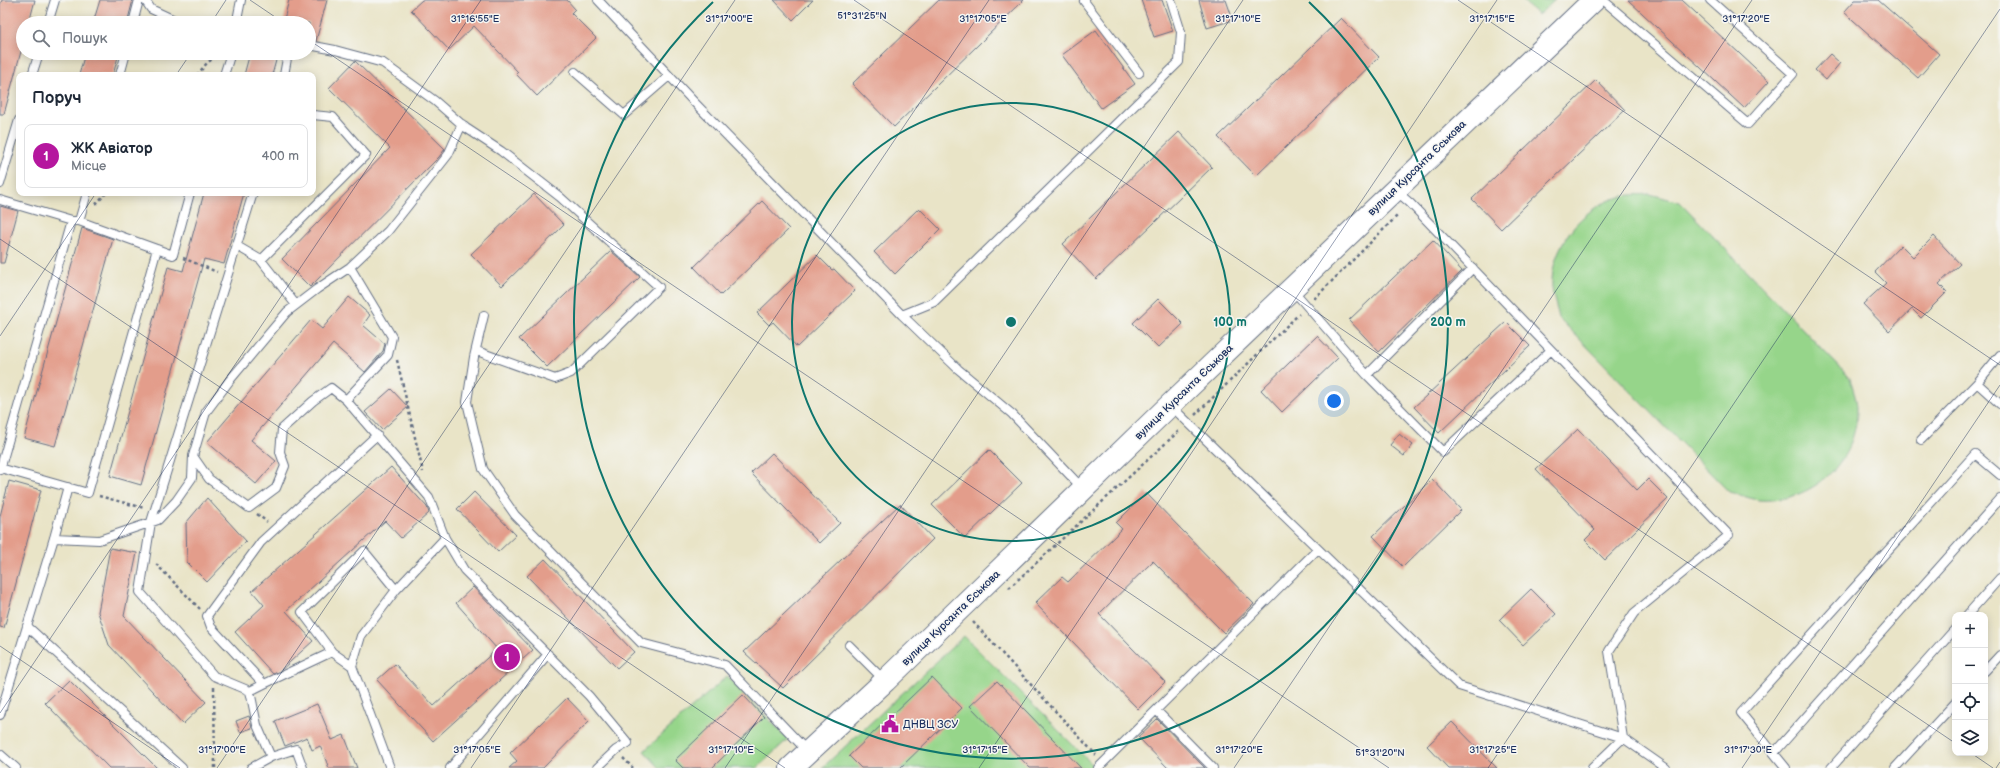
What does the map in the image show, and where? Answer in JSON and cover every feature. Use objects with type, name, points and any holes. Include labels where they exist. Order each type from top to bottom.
[{"type":"street","name":"вулиця Курсанта Єськова","points":[[801,762],[1292,289],[1402,196],[1594,0]]},
{"type":"lane","points":[[50,16],[55,0]]},
{"type":"lane","points":[[135,16],[139,0]]},
{"type":"lane","points":[[145,0],[151,9],[166,16]]},
{"type":"lane","points":[[238,16],[241,0]]},
{"type":"lane","points":[[598,0],[669,76],[902,315],[958,370],[1012,414],[1083,490]]},
{"type":"lane","points":[[1085,0],[1084,1],[1139,73]]},
{"type":"lane","points":[[902,315],[934,302],[1179,62],[1181,32],[1171,0]]},
{"type":"lane","points":[[1603,0],[1748,124],[1793,74],[1710,0]]},
{"type":"lane","points":[[316,46],[383,63],[435,101],[482,140],[501,151],[560,197],[659,287],[570,373],[555,380],[477,351]]},
{"type":"lane","points":[[33,72],[37,60]]},
{"type":"lane","points":[[121,72],[124,60]]},
{"type":"lane","points":[[225,72],[229,60]]},
{"type":"lane","points":[[285,72],[287,60]]},
{"type":"lane","points":[[575,72],[624,115],[669,76]]},
{"type":"lane","points":[[261,260],[366,155],[333,117],[316,115]]},
{"type":"lane","points":[[54,538],[99,540],[158,520],[176,502],[192,478],[193,456],[206,412],[230,380],[287,312],[350,267],[388,231],[448,155],[462,124]]},
{"type":"lane","points":[[0,184],[16,130]]},
{"type":"lane","points":[[86,196],[75,221],[0,468],[88,493],[157,249]]},
{"type":"lane","points":[[0,200],[75,221],[173,254],[189,196]]},
{"type":"lane","points":[[252,196],[151,522],[140,592],[214,676],[250,691],[332,652]]},
{"type":"lane","points":[[1402,196],[1729,535],[1634,613],[1609,650],[1623,738]]},
{"type":"lane","points":[[237,246],[261,260],[296,305]]},
{"type":"lane","points":[[346,400],[388,355],[392,337],[350,267]]},
{"type":"lane","points":[[1367,375],[1473,268]]},
{"type":"lane","points":[[1292,289],[1308,305],[1367,375],[1443,452],[1551,350]]},
{"type":"lane","points":[[484,315],[467,402],[483,469],[515,515],[641,643],[725,665],[801,762]]},
{"type":"lane","points":[[1922,440],[1977,383],[2000,355]]},
{"type":"lane","points":[[1977,383],[2000,404]]},
{"type":"lane","points":[[193,456],[209,479],[249,508],[276,488],[282,474],[285,466],[280,452],[282,429],[312,401],[331,388],[346,400],[429,497],[445,538],[464,570],[589,696],[628,743],[616,750],[597,768]]},
{"type":"lane","points":[[1170,405],[1459,686],[1623,738],[1666,768]]},
{"type":"lane","points":[[264,684],[211,627],[208,616],[261,542],[377,435]]},
{"type":"lane","points":[[1786,768],[1741,713],[1975,454],[2000,475]]},
{"type":"lane","points":[[0,715],[68,487]]},
{"type":"lane","points":[[1774,753],[2000,499]]},
{"type":"lane","points":[[352,666],[361,636],[396,590],[445,538]]},
{"type":"lane","points":[[1100,765],[1157,711],[1318,550]]},
{"type":"lane","points":[[390,768],[352,666],[332,652],[302,612],[364,551],[396,590]]},
{"type":"lane","points":[[1970,612],[2000,578]]},
{"type":"lane","points":[[27,626],[182,768]]},
{"type":"lane","points":[[1831,768],[1952,632]]},
{"type":"lane","points":[[849,645],[885,682]]},
{"type":"lane","points":[[450,768],[548,654]]},
{"type":"lane","points":[[1988,668],[2000,655]]},
{"type":"lane","points":[[250,691],[257,725],[271,757]]},
{"type":"lane","points":[[1895,768],[1952,707]]},
{"type":"lane","points":[[1157,711],[1213,768]]},
{"type":"lane","points":[[1592,768],[1623,738]]},
{"type":"lane","points":[[251,768],[271,757],[296,749],[303,768]]},
{"type":"lane","points":[[0,754],[16,768]]},
{"type":"path","points":[[200,72],[212,60]]},
{"type":"path","points":[[1007,590],[1188,423],[1308,305],[1402,196]]},
{"type":"path","points":[[173,254],[227,276]]},
{"type":"path","points":[[392,337],[429,497]]},
{"type":"path","points":[[88,493],[155,511]]},
{"type":"path","points":[[249,508],[276,529]]},
{"type":"path","points":[[146,554],[208,616]]},
{"type":"path","points":[[967,627],[978,617]]},
{"type":"path","points":[[973,622],[1100,765]]},
{"type":"path","points":[[214,676],[215,768]]},
{"type":"green space","points":[[1522,0],[1555,0],[1538,15]]},
{"type":"green space","points":[[1650,194],[1680,202],[1850,378],[1857,408],[1855,427],[1850,445],[1840,461],[1828,475],[1814,487],[1797,495],[1778,499],[1752,499],[1729,492],[1559,318],[1552,288],[1553,273],[1556,258],[1570,231],[1592,210],[1606,202],[1623,196]]},
{"type":"green space","points":[[964,636],[1096,768],[822,768]]},
{"type":"green space","points":[[727,676],[788,739],[757,768],[660,768],[644,751]]},
{"type":"building","points":[[2,0],[35,0],[31,16],[16,16],[16,60],[19,60],[4,114],[0,114],[0,5]]},
{"type":"building","points":[[100,0],[133,0],[129,16],[95,16]]},
{"type":"building","points":[[289,0],[327,0],[316,41],[316,16],[285,16]]},
{"type":"building","points":[[422,0],[567,0],[575,9],[571,13],[596,38],[537,96],[516,74],[518,72],[474,26],[449,50],[411,10]]},
{"type":"building","points":[[774,0],[813,0],[793,20]]},
{"type":"building","points":[[939,0],[1024,0],[894,127],[852,84]]},
{"type":"building","points":[[1141,0],[1162,0],[1173,31],[1154,37]]},
{"type":"building","points":[[1199,0],[1226,0],[1233,20],[1207,28]]},
{"type":"building","points":[[1628,0],[1682,0],[1769,81],[1744,108]]},
{"type":"building","points":[[1855,0],[1878,0],[1939,54],[1918,78],[1844,12]]},
{"type":"building","points":[[1341,18],[1379,57],[1256,176],[1218,137]]},
{"type":"building","points":[[1096,30],[1135,84],[1101,108],[1062,55]]},
{"type":"building","points":[[1830,54],[1840,63],[1826,80],[1815,70]]},
{"type":"building","points":[[83,60],[117,60],[114,72],[80,72]]},
{"type":"building","points":[[248,60],[276,60],[273,72],[245,72]]},
{"type":"building","points":[[355,61],[445,149],[439,157],[310,287],[282,259],[390,148],[329,88]]},
{"type":"building","points":[[1596,80],[1625,110],[1501,229],[1472,199]]},
{"type":"building","points":[[1179,132],[1212,167],[1096,279],[1063,244]]},
{"type":"building","points":[[534,194],[564,225],[502,286],[471,254]]},
{"type":"building","points":[[203,196],[243,196],[224,264],[204,259],[141,485],[110,476],[168,267],[183,271]]},
{"type":"building","points":[[762,201],[789,229],[721,295],[694,267]]},
{"type":"building","points":[[0,206],[18,211],[4,263],[0,263]]},
{"type":"building","points":[[919,208],[940,229],[895,274],[874,252]]},
{"type":"building","points":[[82,228],[113,239],[55,446],[24,438]]},
{"type":"building","points":[[1934,236],[1960,264],[1939,284],[1947,292],[1921,318],[1912,309],[1889,331],[1863,304],[1886,283],[1875,272],[1901,245],[1913,257]]},
{"type":"building","points":[[1433,240],[1462,271],[1379,352],[1349,320]]},
{"type":"building","points":[[611,251],[640,277],[547,367],[519,339]]},
{"type":"building","points":[[817,255],[832,270],[834,269],[855,291],[797,347],[773,322],[769,325],[757,313]]},
{"type":"building","points":[[349,297],[370,315],[363,325],[385,344],[383,351],[365,372],[333,344],[251,440],[276,461],[256,484],[207,442],[311,320],[322,329]]},
{"type":"building","points":[[1158,299],[1183,324],[1158,348],[1133,323]]},
{"type":"building","points":[[1506,322],[1530,346],[1439,433],[1414,407]]},
{"type":"building","points":[[1317,336],[1338,358],[1282,412],[1261,390]]},
{"type":"building","points":[[391,389],[408,407],[382,430],[365,412]]},
{"type":"building","points":[[1578,429],[1637,490],[1648,479],[1668,499],[1605,560],[1585,540],[1595,530],[1536,469]]},
{"type":"building","points":[[1399,434],[1413,445],[1404,456],[1390,445]]},
{"type":"building","points":[[989,450],[1022,483],[965,538],[932,505]]},
{"type":"building","points":[[772,453],[840,523],[819,543],[751,473]]},
{"type":"building","points":[[391,467],[427,507],[429,513],[401,538],[385,521],[286,611],[313,641],[280,671],[273,674],[235,632],[264,605],[252,591]]},
{"type":"building","points":[[1432,479],[1461,510],[1403,567],[1373,536]]},
{"type":"building","points":[[9,481],[41,490],[4,628],[0,627],[0,516]]},
{"type":"building","points":[[474,492],[516,535],[498,552],[457,509]]},
{"type":"building","points":[[1146,493],[1254,604],[1224,633],[1153,561],[1099,614],[1165,682],[1138,709],[1035,603],[1062,577],[1068,582],[1122,529],[1116,523]]},
{"type":"building","points":[[207,498],[246,541],[207,582],[187,562],[186,523]]},
{"type":"building","points":[[900,504],[933,539],[783,688],[744,652]]},
{"type":"building","points":[[110,548],[137,553],[124,616],[206,702],[183,724],[109,645],[98,612]]},
{"type":"building","points":[[545,559],[634,652],[617,668],[527,576]]},
{"type":"building","points":[[473,587],[533,650],[433,741],[377,680],[395,664],[434,706],[497,649],[456,603]]},
{"type":"building","points":[[1531,589],[1556,614],[1523,645],[1499,620]]},
{"type":"building","points":[[932,677],[962,708],[900,768],[861,768],[849,756]]},
{"type":"building","points":[[69,680],[157,768],[109,768],[45,703]]},
{"type":"building","points":[[997,681],[1081,768],[1030,768],[970,706]]},
{"type":"building","points":[[743,695],[764,717],[712,768],[683,768],[675,760]]},
{"type":"building","points":[[567,698],[589,721],[543,768],[509,768],[517,761],[510,753]]},
{"type":"building","points":[[317,704],[332,740],[344,735],[357,768],[329,768],[320,746],[312,750],[307,737],[285,746],[275,721]]},
{"type":"building","points":[[249,716],[252,728],[240,732],[236,721]]},
{"type":"building","points":[[1157,719],[1205,768],[1168,768],[1138,737]]},
{"type":"building","points":[[1452,722],[1497,768],[1448,768],[1427,746]]},
{"type":"place","name":"ЖК Авіатор","points":[[507,657]]},
{"type":"place","name":"ДНВЦ ЗСУ","points":[[890,724]]}]
